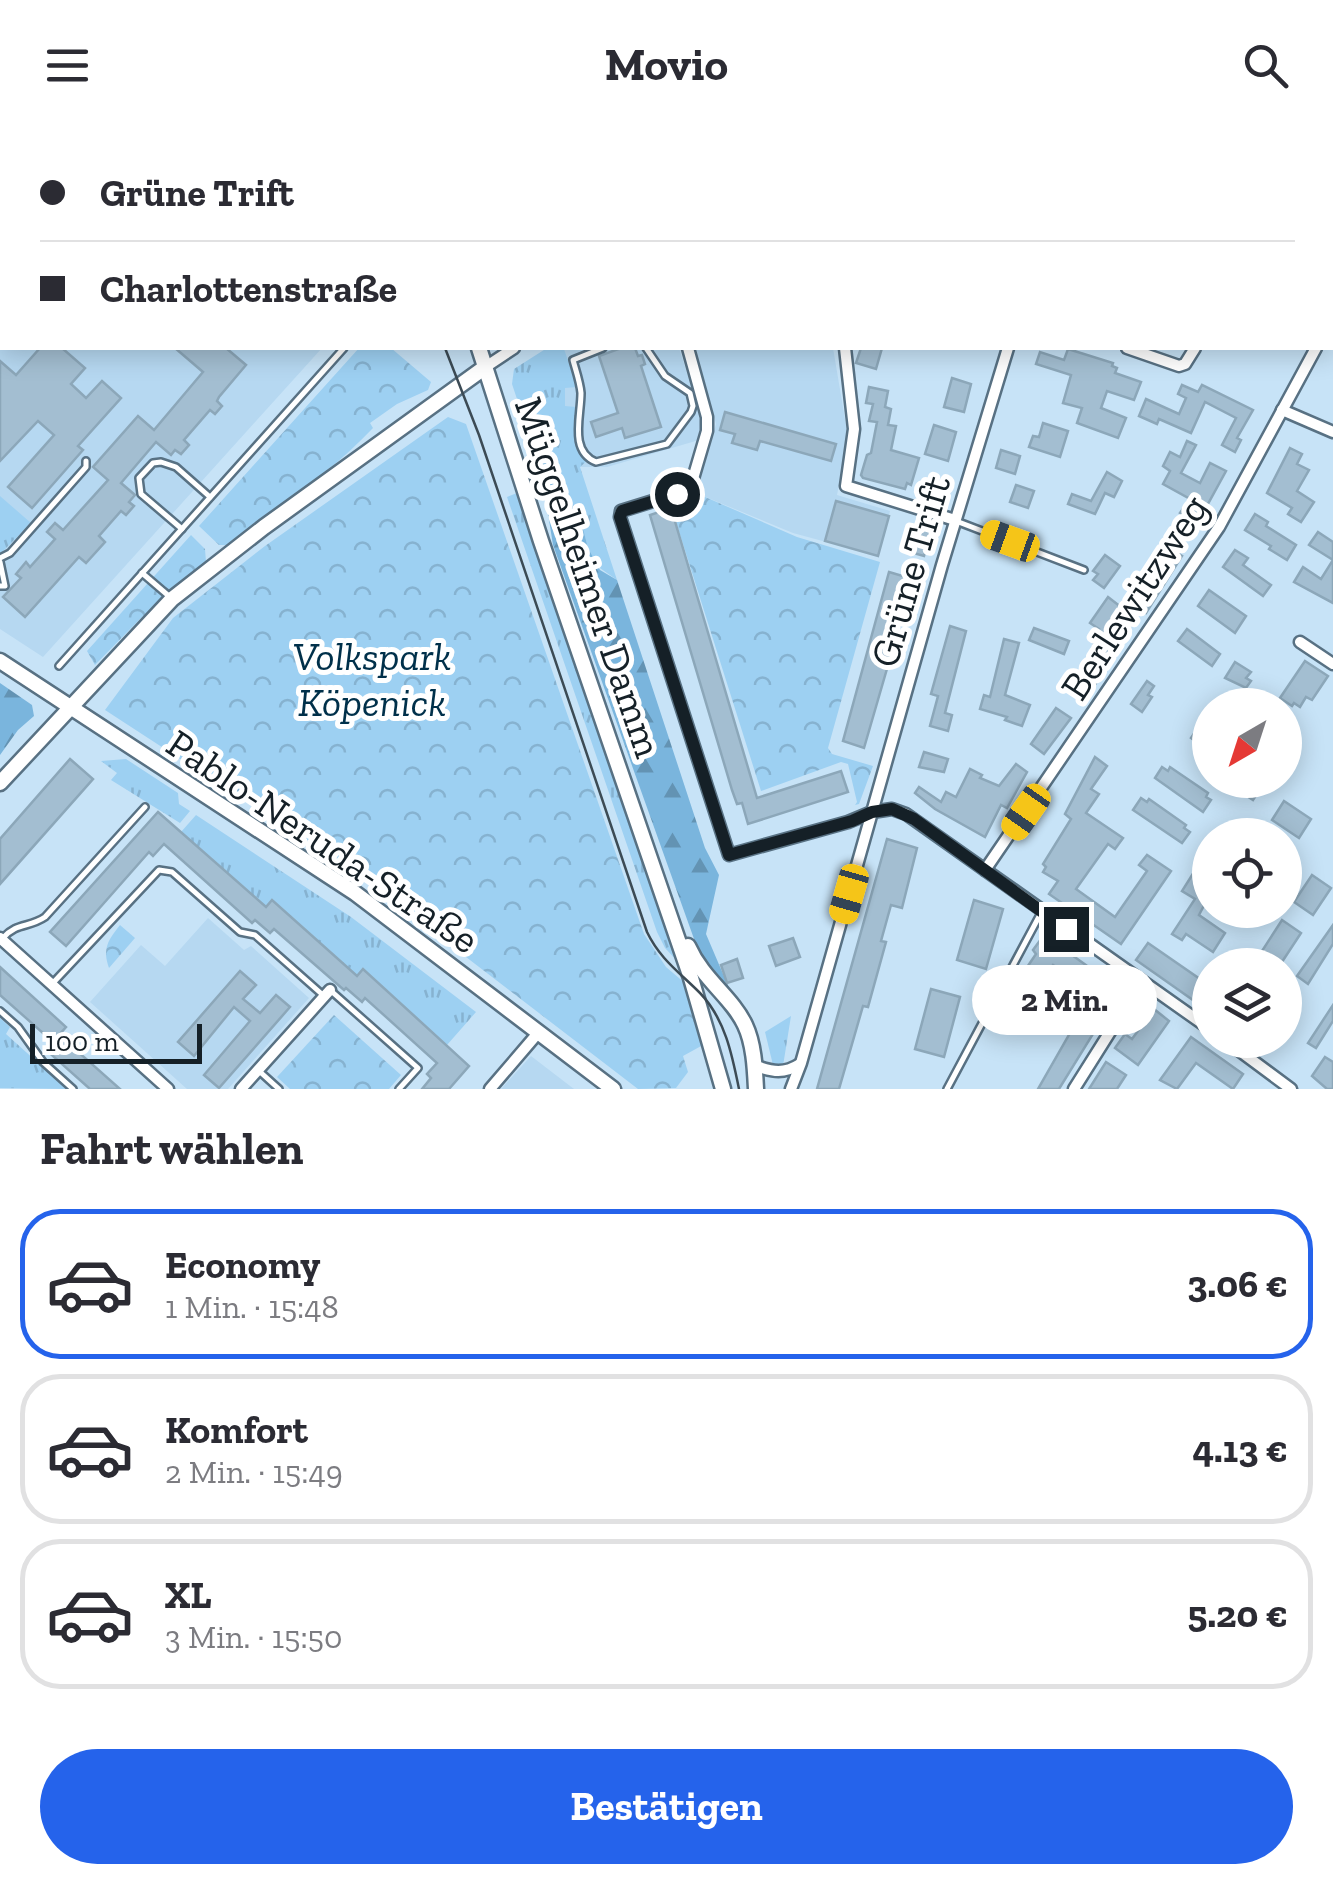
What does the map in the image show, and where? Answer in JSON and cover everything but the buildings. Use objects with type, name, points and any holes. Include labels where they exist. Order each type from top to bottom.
[{"type":"main road","name":"Müggelheimer Damm","points":[[479,350],[710,1036],[723,1089]]},
{"type":"main road","points":[[0,783],[172,599],[264,526],[484,368]]},
{"type":"main road","name":"Pablo-Neruda-Straße","points":[[0,661],[355,893],[612,1089]]},
{"type":"main road","name":"Müggelheimer Damm","points":[[638,826],[654,848],[695,962],[746,1025],[756,1066],[756,1088]]},
{"type":"street","points":[[484,368],[511,350]]},
{"type":"street","points":[[689,350],[707,417],[707,431],[692,482],[678,493],[622,511],[620,517],[729,855],[892,809],[906,814],[1192,1016]]},
{"type":"street","points":[[845,350],[854,428],[846,486],[955,520]]},
{"type":"street","name":"Grüne Trift","points":[[791,1089],[1007,350]]},
{"type":"street","points":[[1132,350],[1174,366],[1185,364],[1193,350]]},
{"type":"street","name":"Berlewitzweg","points":[[985,870],[1198,561],[1315,350]]},
{"type":"street","points":[[1282,410],[1333,432]]},
{"type":"street","points":[[1300,642],[1333,664]]},
{"type":"street","points":[[1,939],[168,1089]]},
{"type":"street","points":[[1074,1089],[1142,981]]},
{"type":"street","points":[[241,1089],[328,994]]},
{"type":"street","points":[[490,1089],[538,1032]]},
{"type":"street","points":[[1249,1058],[1291,1089]]},
{"type":"street","points":[[756,1066],[774,1072],[789,1071],[801,1063]]},
{"type":"lane","points":[[60,666],[342,350]]},
{"type":"lane","points":[[598,350],[573,360],[581,388],[579,446],[584,455],[596,462],[668,444],[691,412],[690,392],[665,376],[647,350]]},
{"type":"lane","points":[[0,586],[5,586],[0,560],[86,467],[86,461]]},
{"type":"lane","points":[[182,529],[142,494],[139,478],[144,470],[153,463],[170,464],[210,498]]},
{"type":"lane","points":[[955,520],[1084,570]]},
{"type":"lane","points":[[142,573],[172,599]]},
{"type":"lane","points":[[1,939],[12,928],[45,917],[144,808]]},
{"type":"lane","points":[[52,984],[159,870],[172,872],[240,932],[255,935],[418,1068],[399,1089]]},
{"type":"lane","points":[[947,1089],[1042,911]]},
{"type":"lane","points":[[0,1011],[18,1027],[43,1062],[73,1089]]},
{"type":"lane","points":[[258,1070],[279,1089]]},
{"type":"shaded area","points":[[0,350],[320,350],[43,657],[0,629]]},
{"type":"shaded area","points":[[548,350],[680,350],[702,420],[699,440],[607,467],[580,467]]},
{"type":"shaded area","points":[[697,350],[833,350],[848,437],[837,495],[890,511],[878,556],[793,533],[696,493],[716,424]]},
{"type":"shaded area","points":[[208,918],[244,950],[251,946],[309,998],[228,1089],[187,1089],[90,1002],[141,945],[165,966]]},
{"type":"shaded area","points":[[531,1056],[574,1089],[501,1089]]},
{"type":"green space","points":[[357,350],[393,350],[431,382],[428,390],[397,404],[370,423],[373,428],[322,475],[229,545],[219,545],[199,526]]},
{"type":"green space","points":[[544,350],[564,350],[577,387],[565,388],[565,406],[576,407],[576,447],[588,460],[580,467],[617,580],[597,566],[581,522],[529,418],[518,416],[512,384],[514,369]]},
{"type":"green space","points":[[518,416],[529,417],[538,425],[551,464],[580,517],[588,548],[600,570],[617,580],[705,848],[719,875],[706,934],[729,988],[724,988],[703,964],[553,545],[546,501]]},
{"type":"green space","name":"Volkspark Köpenick","points":[[448,417],[466,424],[644,934],[666,967],[686,984],[703,1045],[683,1056],[688,1072],[676,1088],[638,1089],[363,878],[105,710],[173,618],[265,546]]},
{"type":"green space","points":[[517,493],[679,963],[657,932],[507,497]]},
{"type":"green space","points":[[696,493],[797,537],[880,562],[828,748],[832,754],[873,766],[859,804],[855,805],[848,764],[841,762],[761,791],[671,506],[694,498]]},
{"type":"green space","points":[[0,496],[31,523],[0,554]]},
{"type":"green space","points":[[191,535],[205,549],[206,562],[140,619],[95,665],[87,651]]},
{"type":"green space","points":[[0,683],[32,705],[34,716],[0,755]]},
{"type":"green space","points":[[126,759],[178,793],[179,804],[190,811],[180,823],[111,780],[117,773],[101,761]]},
{"type":"green space","points":[[196,815],[351,917],[476,1012],[447,1045],[363,970],[357,976],[272,901],[266,907],[181,832]]},
{"type":"green space","points":[[120,925],[135,938],[109,968],[107,945]]},
{"type":"green space","points":[[334,1015],[401,1075],[389,1089],[290,1089],[277,1077]]},
{"type":"green space","points":[[791,1016],[783,1066],[773,1065],[765,1032]]},
{"type":"green space","points":[[0,1018],[10,1027],[6,1034],[67,1089],[0,1088]]},
{"type":"tram line","points":[[446,350],[479,435],[647,932],[664,958],[716,1014],[739,1089]]},
{"type":"route","points":[[677,494],[622,511],[620,517],[729,855],[892,809],[914,819],[1066,929]]}]
